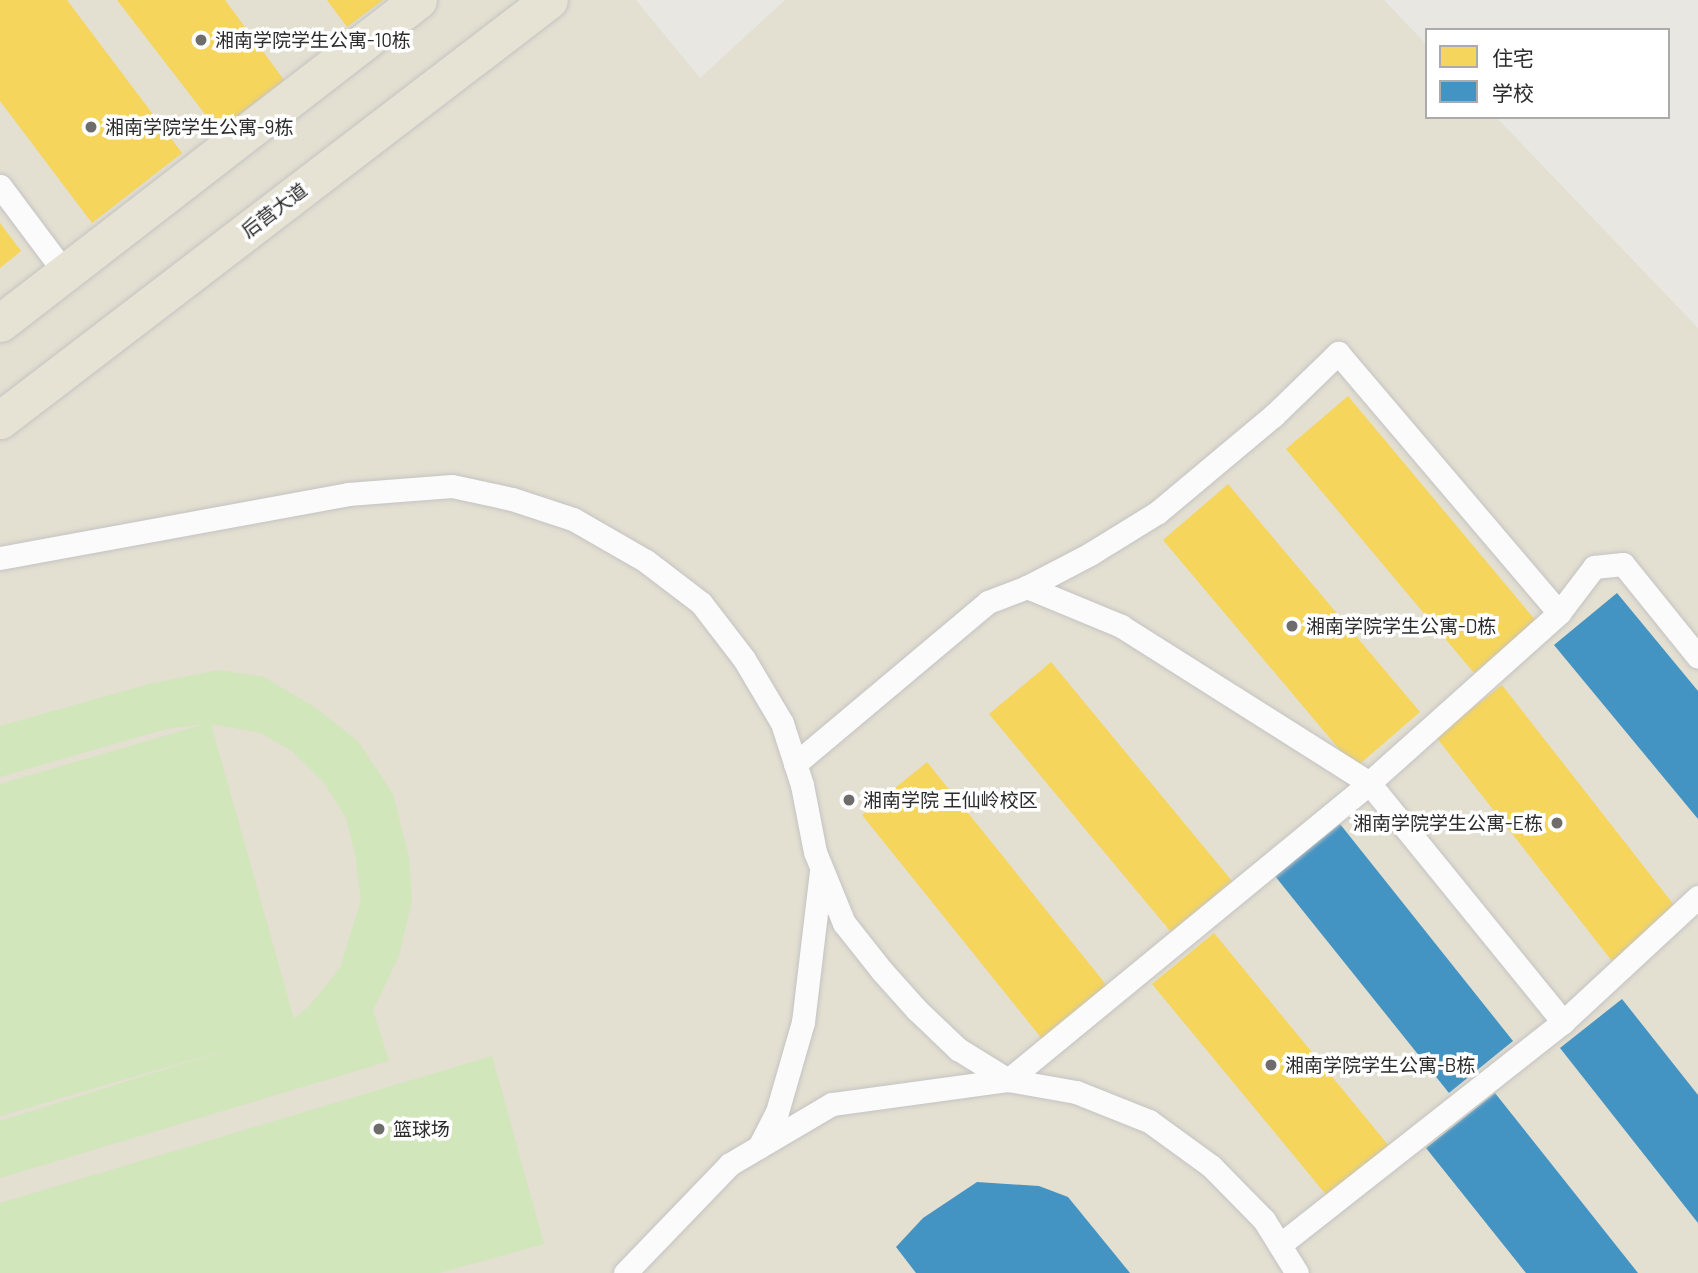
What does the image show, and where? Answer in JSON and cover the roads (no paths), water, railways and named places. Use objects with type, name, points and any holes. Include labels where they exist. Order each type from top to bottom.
[{"type":"main road","points":[[0,323],[418,0]]},
{"type":"main road","name":"后营大道","points":[[0,420],[549,0]]},
{"type":"street","points":[[0,186],[65,273]]},
{"type":"street","points":[[795,764],[988,602],[1027,586],[1090,554],[1158,512],[1273,416],[1338,353],[1559,613]]},
{"type":"street","points":[[0,558],[348,494],[452,486],[512,499],[573,519],[646,561],[701,603],[750,670],[782,723],[802,785],[815,852],[844,923],[882,971],[958,1049],[1008,1080]]},
{"type":"street","points":[[1008,1080],[1369,783],[1559,613],[1594,567],[1622,564],[1698,657]]},
{"type":"street","points":[[1027,586],[1121,626],[1369,783],[1563,1022]]},
{"type":"street","points":[[759,1147],[777,1112],[803,1022],[821,868]]},
{"type":"street","points":[[1280,1245],[1563,1022],[1698,897]]},
{"type":"street","points":[[625,1273],[730,1164],[832,1104],[1008,1080],[1076,1092],[1149,1121],[1211,1166],[1264,1220],[1297,1272]]},
{"type":"place","name":"湘南学院学生公寓-10栋","points":[[201,40]]},
{"type":"place","name":"湘南学院学生公寓-9栋","points":[[91,127]]},
{"type":"place","name":"湘南学院学生公寓-D栋","points":[[1292,626]]},
{"type":"place","name":"湘南学院 王仙岭校区","points":[[849,800]]},
{"type":"place","name":"湘南学院学生公寓-E栋","points":[[1557,823]]},
{"type":"place","name":"湘南学院学生公寓-B栋","points":[[1271,1065]]},
{"type":"place","name":"篮球场","points":[[379,1129]]}]
